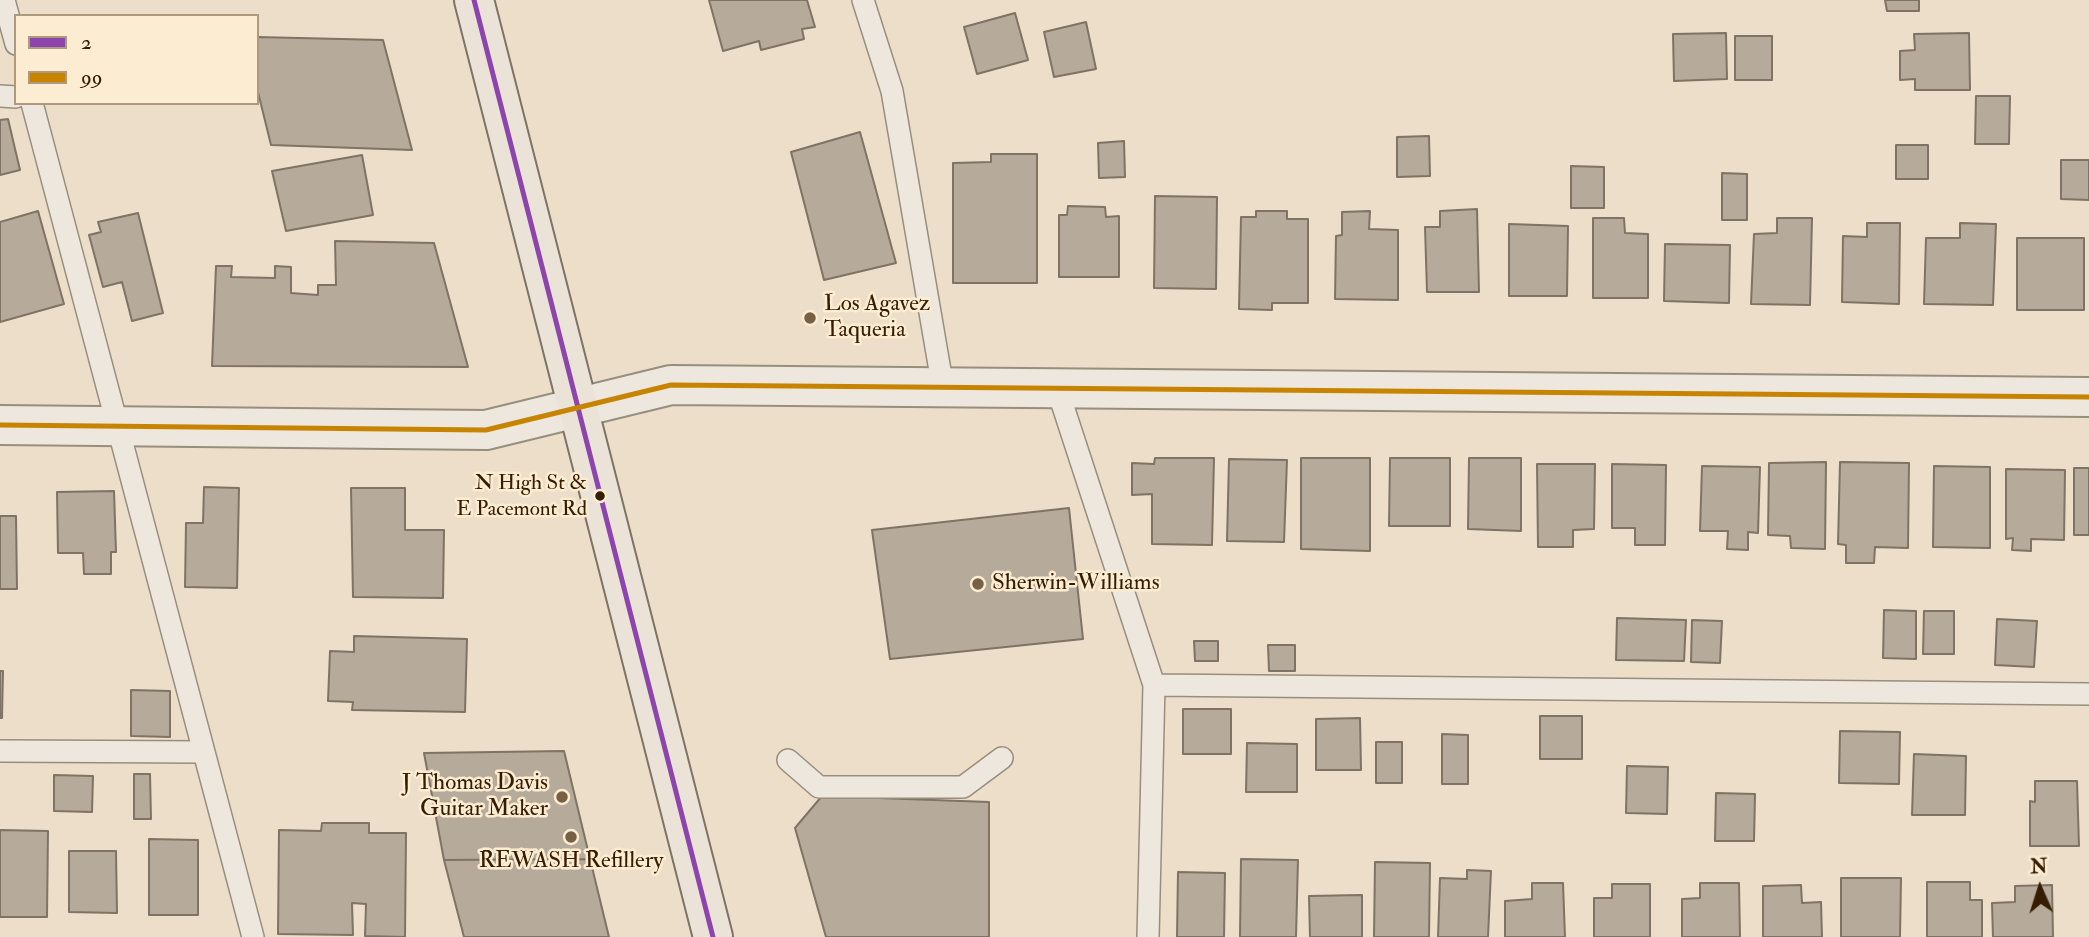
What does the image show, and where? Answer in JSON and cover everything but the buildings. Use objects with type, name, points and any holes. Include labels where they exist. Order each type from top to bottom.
[{"type":"main road","points":[[474,0],[713,937]]},
{"type":"street","points":[[0,425],[478,430],[671,385],[2089,397]]},
{"type":"lane","points":[[4,0],[14,37]]},
{"type":"lane","points":[[863,0],[891,91],[943,388]]},
{"type":"lane","points":[[33,105],[253,937]]},
{"type":"lane","points":[[1058,388],[1154,685],[1148,937]]},
{"type":"lane","points":[[1154,685],[2089,694]]},
{"type":"lane","points":[[0,751],[204,752]]},
{"type":"lane","points":[[788,760],[819,787],[963,787],[1002,758]]},
{"type":"transit line","name":"2","points":[[474,0],[713,937]]},
{"type":"transit line","name":"99","points":[[0,425],[486,430],[671,385],[2089,397]]},
{"type":"place","name":"Los Agavez Taqueria","points":[[810,318]]},
{"type":"place","name":"N High St & E Pacemont Rd","points":[[600,496]]},
{"type":"place","name":"Sherwin-Williams","points":[[978,584]]},
{"type":"place","name":"J Thomas Davis Guitar Maker","points":[[562,797]]},
{"type":"place","name":"REWASH Refillery","points":[[571,837]]}]
